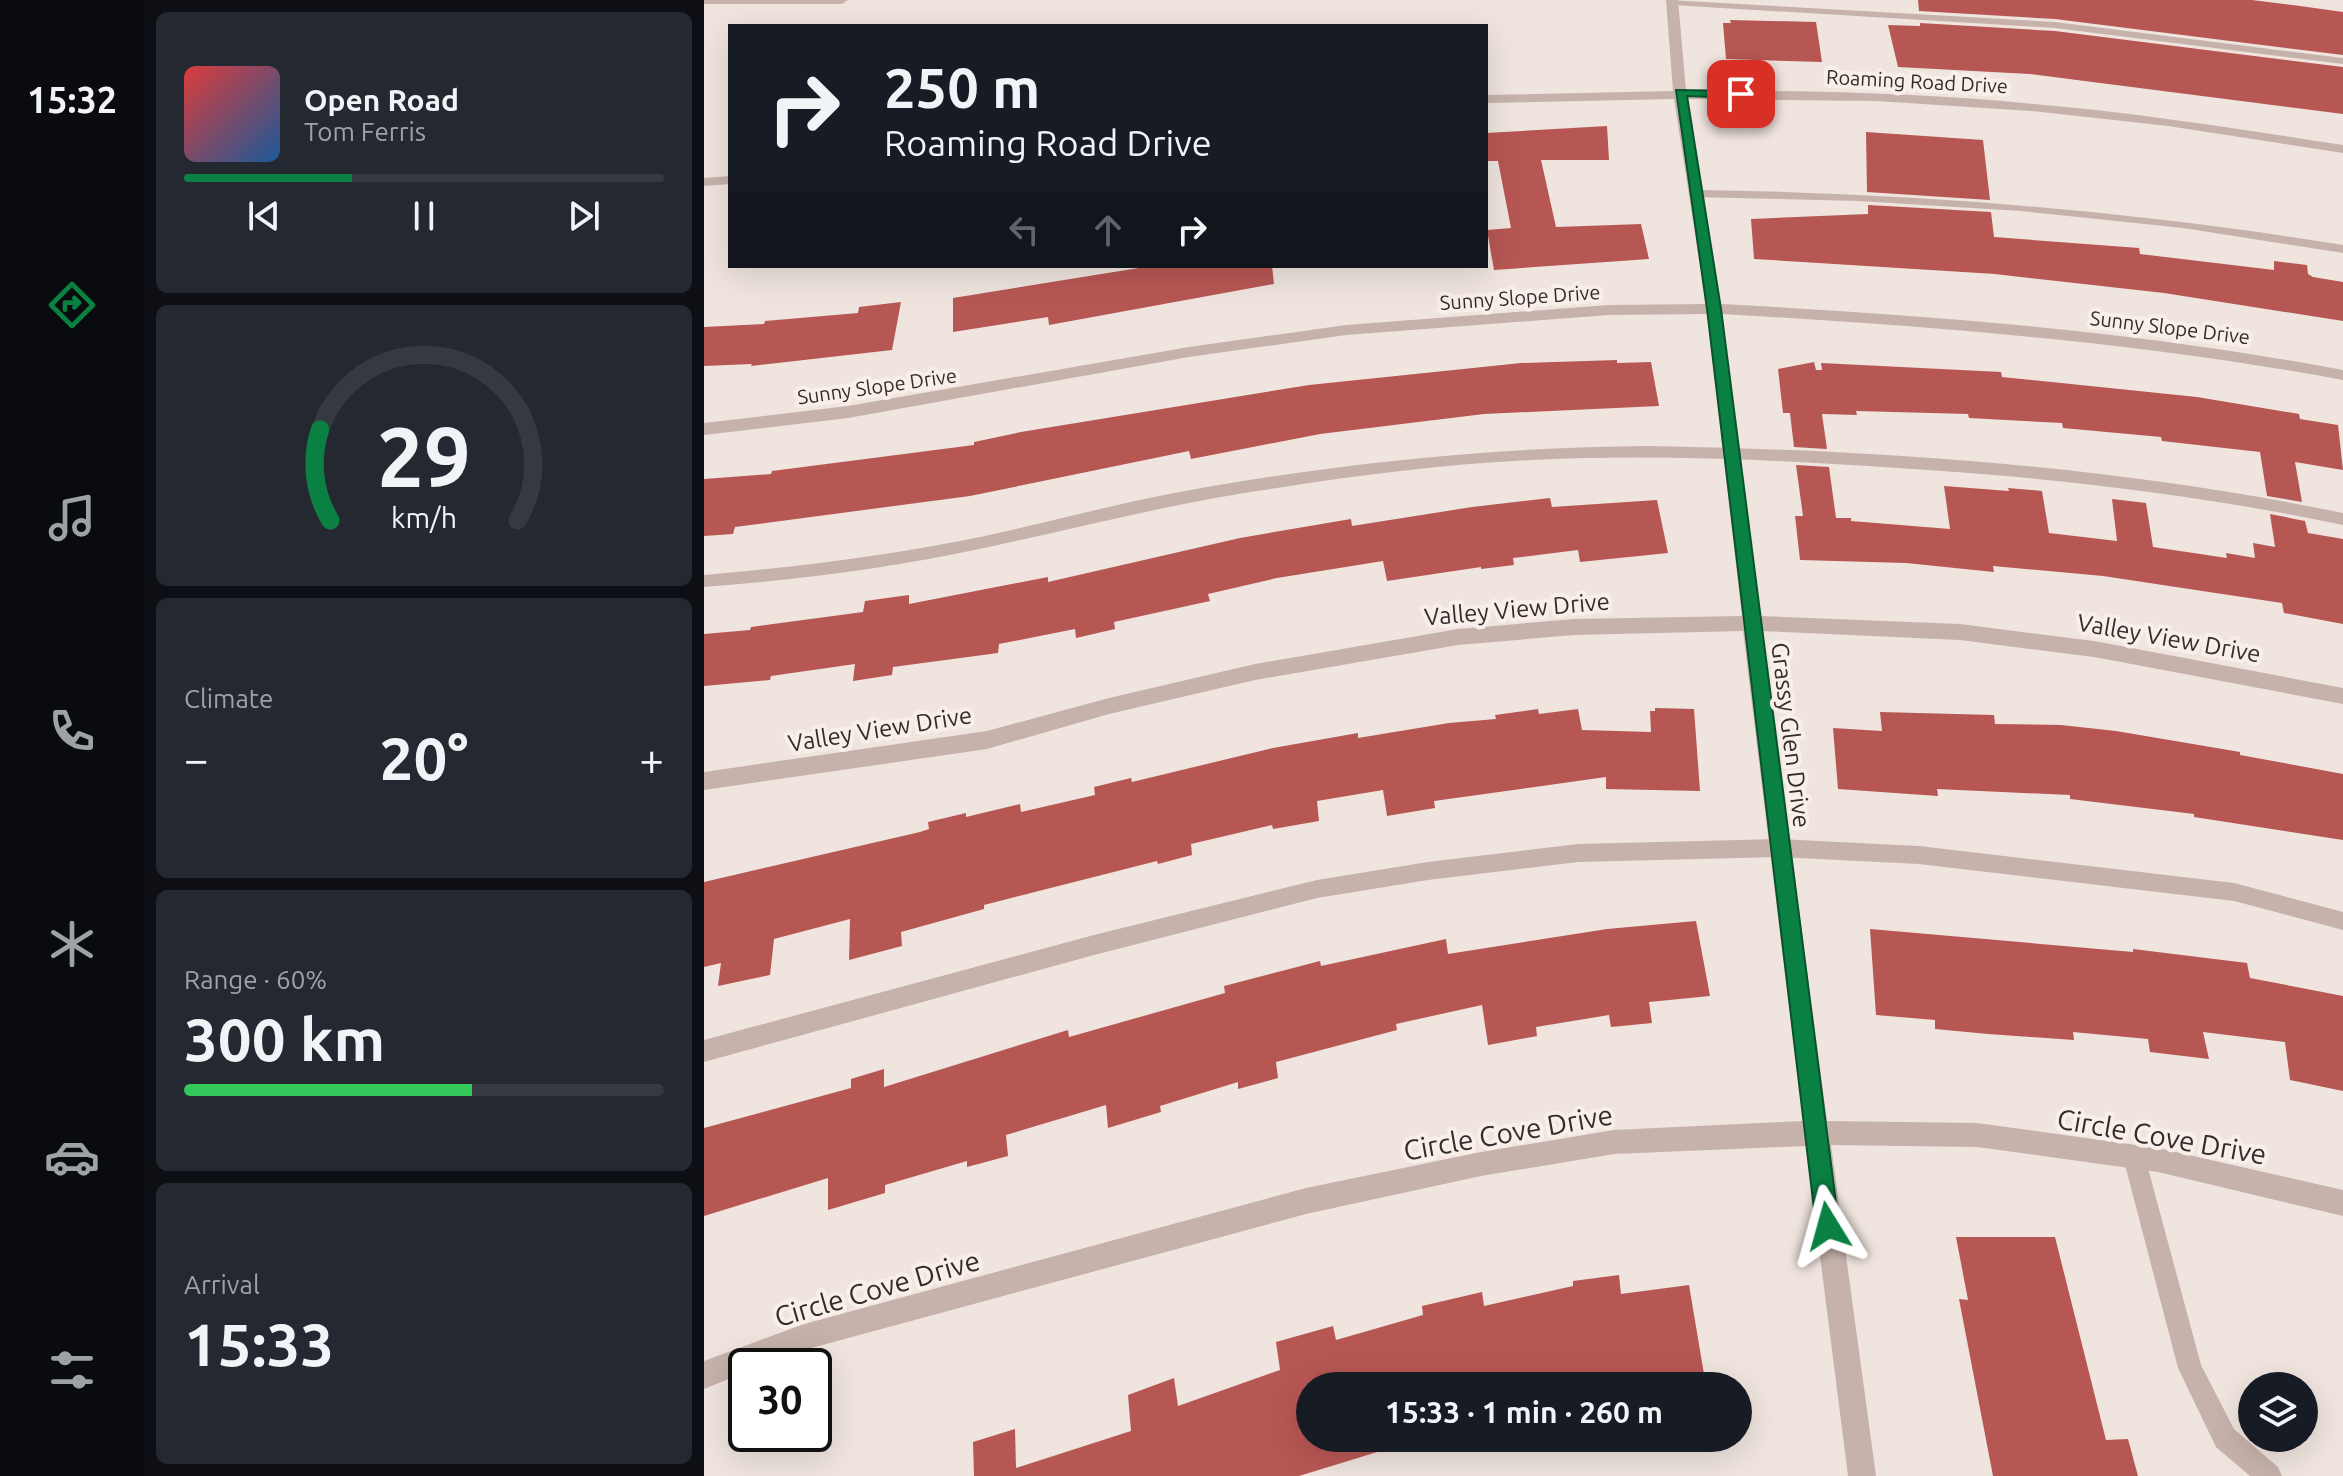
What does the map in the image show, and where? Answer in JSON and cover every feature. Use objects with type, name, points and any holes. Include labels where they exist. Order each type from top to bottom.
[{"type":"street","points":[[704,0],[842,0]]},
{"type":"street","name":"Grassy Glen Drive","points":[[1672,1],[1680,93],[1714,309],[1815,1133],[1862,1476]]},
{"type":"street","name":"Roaming Road Drive","points":[[1488,99],[1680,93],[1861,97],[2016,106],[2215,128],[2343,149]]},
{"type":"street","points":[[704,182],[728,180]]},
{"type":"street","name":"Sunny Slope Drive","points":[[704,429],[848,412],[1189,352],[1346,330],[1609,310],[1714,309],[1920,320],[2036,330],[2236,355],[2343,375]]},
{"type":"street","name":"Valley View Drive","points":[[704,781],[987,740],[1109,706],[1255,672],[1458,637],[1574,627],[1751,623],[1990,636],[2094,649],[2343,696]]},
{"type":"street","name":"Circle Cove Drive","points":[[704,1375],[804,1337],[1306,1201],[1481,1164],[1614,1142],[1815,1133],[1977,1135],[2134,1157],[2343,1203]]},
{"type":"lane","points":[[1672,1],[2055,25],[2343,61]]},
{"type":"lane","points":[[1696,194],[1821,195],[1986,203],[2174,224],[2343,249]]},
{"type":"lane","points":[[704,581],[802,572],[981,542],[1140,505],[1421,463],[1527,455],[1730,453],[1952,465],[2051,474],[2272,503],[2343,519]]},
{"type":"lane","points":[[704,1051],[1094,945],[1317,889],[1428,871],[1578,853],[1779,848],[1919,855],[2234,892],[2343,921]]},
{"type":"lane","points":[[2134,1157],[2190,1368],[2225,1438],[2269,1476]]},
{"type":"building","points":[[1918,0],[2252,0],[2300,6],[2343,12],[2343,55],[2055,19],[1919,11]]},
{"type":"building","points":[[1730,20],[1816,22],[1822,62],[1726,59],[1723,23],[1731,23]]},
{"type":"building","points":[[1920,23],[2055,31],[2343,67],[2343,114],[2030,74],[1898,67],[1888,25],[1920,26]]},
{"type":"building","points":[[1607,126],[1609,160],[1541,160],[1556,227],[1641,224],[1649,259],[1494,270],[1488,230],[1511,228],[1498,161],[1488,161],[1488,133]]},
{"type":"building","points":[[1866,132],[1983,140],[1990,200],[1867,192]]},
{"type":"building","points":[[1868,205],[1991,212],[1994,237],[2139,248],[2140,254],[2274,270],[2274,261],[2307,265],[2308,274],[2313,277],[2343,282],[2343,321],[2164,293],[1995,274],[1754,259],[1751,219],[1868,214]]},
{"type":"building","points":[[1139,268],[1272,268],[1274,284],[1049,325],[1048,317],[953,332],[953,298]]},
{"type":"building","points":[[901,302],[892,350],[751,366],[704,366],[704,327],[764,324],[765,321],[858,313],[859,307]]},
{"type":"building","points":[[1617,360],[1617,363],[1651,362],[1659,406],[1484,414],[1320,434],[1191,459],[1189,451],[970,496],[735,527],[733,534],[704,536],[704,479],[771,474],[772,471],[974,445],[974,442],[1021,432],[1309,385],[1521,363]]},
{"type":"building","points":[[1814,362],[1816,370],[1822,370],[1821,363],[2001,372],[2002,377],[2197,397],[2299,414],[2300,419],[2338,425],[2343,470],[2295,462],[2302,502],[2267,496],[2260,452],[2162,441],[2161,437],[2063,428],[2062,423],[1969,418],[1968,414],[1856,411],[1857,415],[1822,414],[1827,449],[1794,447],[1790,413],[1783,413],[1778,369]]},
{"type":"building","points":[[1796,465],[1829,467],[1836,518],[1851,518],[1851,521],[1950,529],[1944,486],[2042,491],[2049,533],[2117,541],[2112,499],[2146,503],[2153,547],[2227,558],[2226,553],[2255,558],[2253,543],[2275,547],[2270,514],[2305,521],[2308,533],[2343,539],[2343,624],[2284,613],[2282,603],[2103,576],[1993,566],[1994,572],[1906,563],[1800,560],[1795,516],[1803,516]]},
{"type":"building","points":[[1550,498],[1552,507],[1657,500],[1668,553],[1580,562],[1578,550],[1513,558],[1514,565],[1387,581],[1383,561],[1277,578],[1208,594],[1210,601],[1114,622],[1115,629],[1076,638],[1075,629],[999,644],[998,653],[893,667],[892,675],[853,681],[855,664],[771,676],[770,680],[704,686],[704,634],[863,612],[865,601],[909,595],[909,604],[1048,577],[1048,582],[1240,538],[1351,519],[1352,526]]},
{"type":"building","points":[[1655,708],[1694,709],[1700,791],[1606,789],[1606,777],[1434,801],[1435,808],[1387,816],[1383,790],[1317,801],[1319,821],[1273,829],[1272,825],[1191,844],[1192,855],[984,905],[984,909],[901,932],[902,946],[849,960],[850,919],[774,939],[770,975],[718,986],[721,963],[704,967],[704,882],[920,832],[929,829],[928,822],[966,813],[966,817],[1020,804],[1021,812],[1095,795],[1094,787],[1131,778],[1132,782],[1273,748],[1358,733],[1358,738],[1449,723],[1496,719],[1495,715],[1538,709],[1539,714],[1578,709],[1582,730],[1651,732],[1650,711],[1655,711]]},
{"type":"building","points":[[1880,712],[1994,715],[1995,724],[2061,725],[2116,731],[2240,752],[2240,755],[2343,774],[2343,840],[2194,817],[2194,814],[2070,799],[2070,795],[1937,789],[1938,796],[1838,789],[1833,728],[1882,731]]},
{"type":"building","points":[[1696,921],[1710,996],[1649,1002],[1652,1023],[1611,1027],[1609,1015],[1536,1027],[1537,1036],[1488,1045],[1482,1005],[1396,1024],[1397,1030],[1276,1062],[1278,1078],[1238,1089],[1238,1082],[1160,1106],[1161,1112],[1108,1128],[1106,1105],[1006,1135],[1008,1156],[967,1167],[967,1161],[885,1185],[885,1193],[828,1210],[828,1178],[704,1216],[704,1128],[851,1088],[851,1079],[884,1069],[884,1087],[1068,1030],[1069,1037],[1225,993],[1224,986],[1320,961],[1321,966],[1446,939],[1448,954],[1607,929]]},
{"type":"building","points":[[1870,929],[2133,952],[2133,949],[2247,963],[2250,978],[2343,996],[2343,1091],[2290,1080],[2285,1042],[2203,1032],[2209,1059],[2150,1052],[2148,1039],[2073,1032],[2074,1040],[1988,1034],[1935,1029],[1935,1020],[1876,1015]]},
{"type":"building","points":[[1956,1237],[2055,1237],[2106,1440],[2128,1439],[2138,1476],[1993,1476],[1959,1299],[1968,1300]]},
{"type":"building","points":[[1619,1275],[1621,1294],[1689,1285],[1704,1372],[1296,1372],[1296,1452],[1377,1452],[1299,1476],[974,1476],[973,1442],[1015,1429],[1016,1468],[1131,1431],[1128,1395],[1174,1378],[1178,1406],[1280,1370],[1276,1342],[1333,1326],[1336,1340],[1423,1315],[1422,1306],[1482,1292],[1484,1306],[1573,1286],[1573,1281]]},
{"type":"route","points":[[1741,94],[1680,93],[1714,309],[1761,708],[1828,1226]]}]
